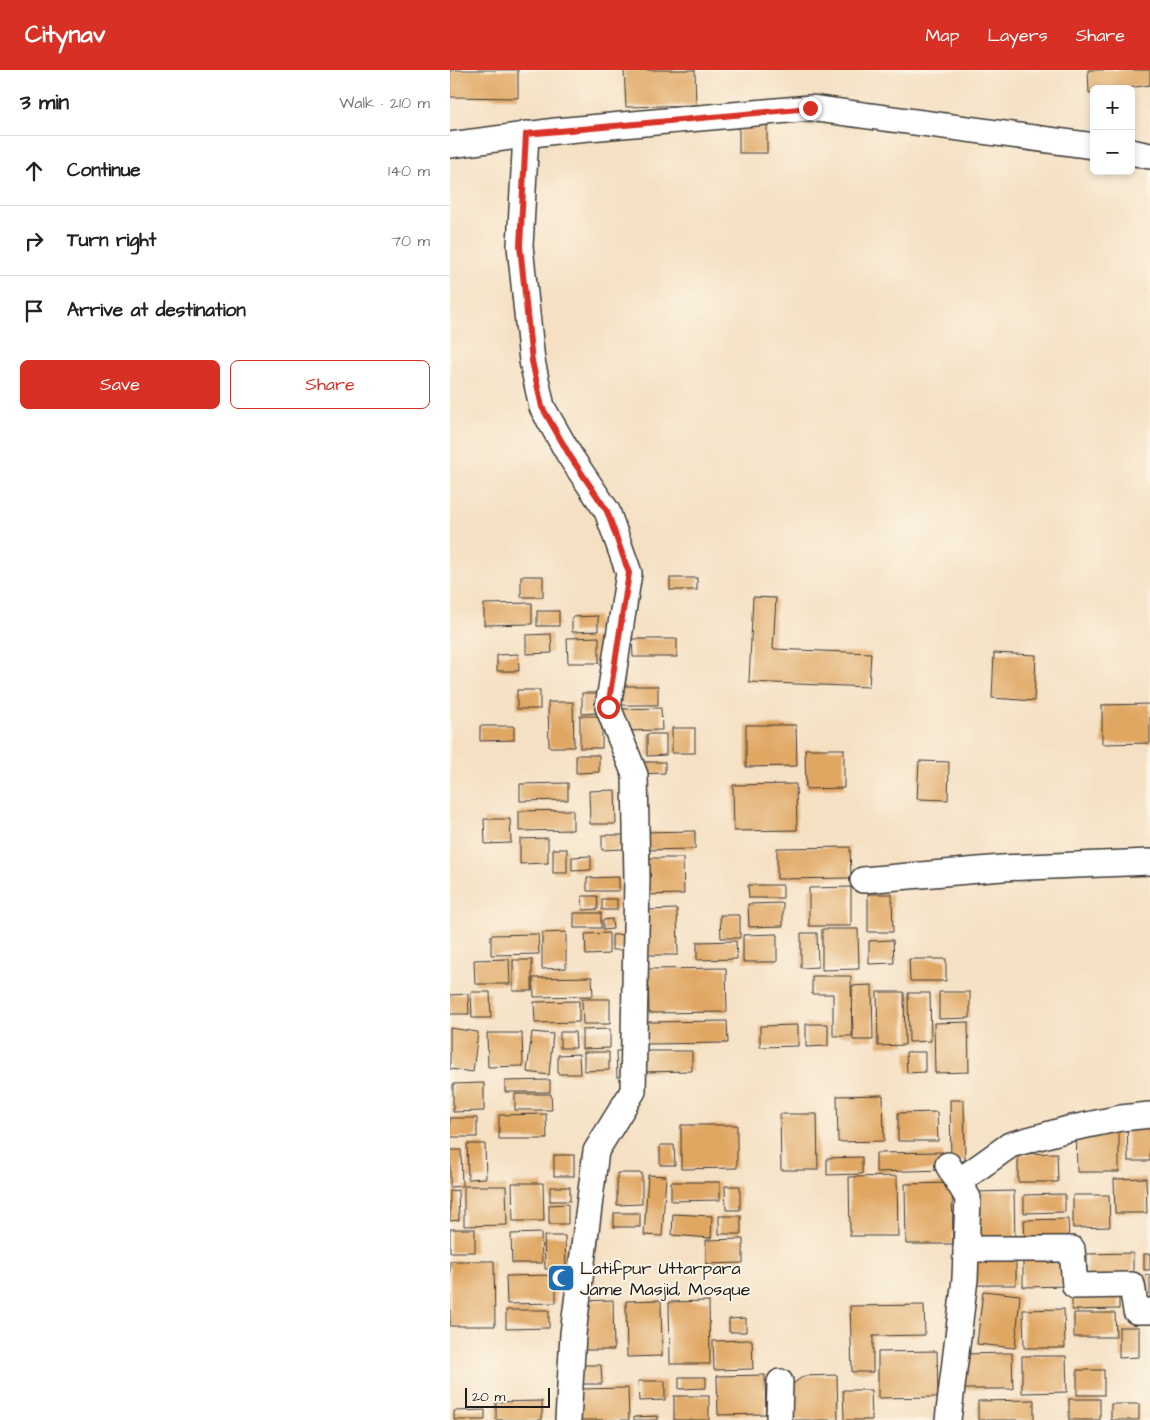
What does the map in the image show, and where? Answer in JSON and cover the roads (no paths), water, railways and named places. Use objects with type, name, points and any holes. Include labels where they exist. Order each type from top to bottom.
[{"type":"street","points":[[450,145],[526,134],[810,108],[1090,145]]},
{"type":"street","points":[[526,134],[520,246],[532,361],[542,407],[570,456],[607,511],[629,573],[608,707],[635,775],[637,879],[633,1091],[596,1151],[572,1334],[568,1420]]},
{"type":"street","points":[[1135,153],[1150,156]]},
{"type":"street","points":[[863,880],[1002,868],[1150,862]]},
{"type":"street","points":[[948,1420],[965,1279],[968,1198],[953,1173],[1010,1145],[1121,1118],[1150,1115]]},
{"type":"street","points":[[966,1250],[1072,1249],[1075,1286],[1132,1285],[1136,1311],[1150,1311]]},
{"type":"street","points":[[779,1420],[780,1382]]},
{"type":"place","name":"Latifpur Uttarpara Jame Masjid, Mosque","points":[[561,1278]]}]
